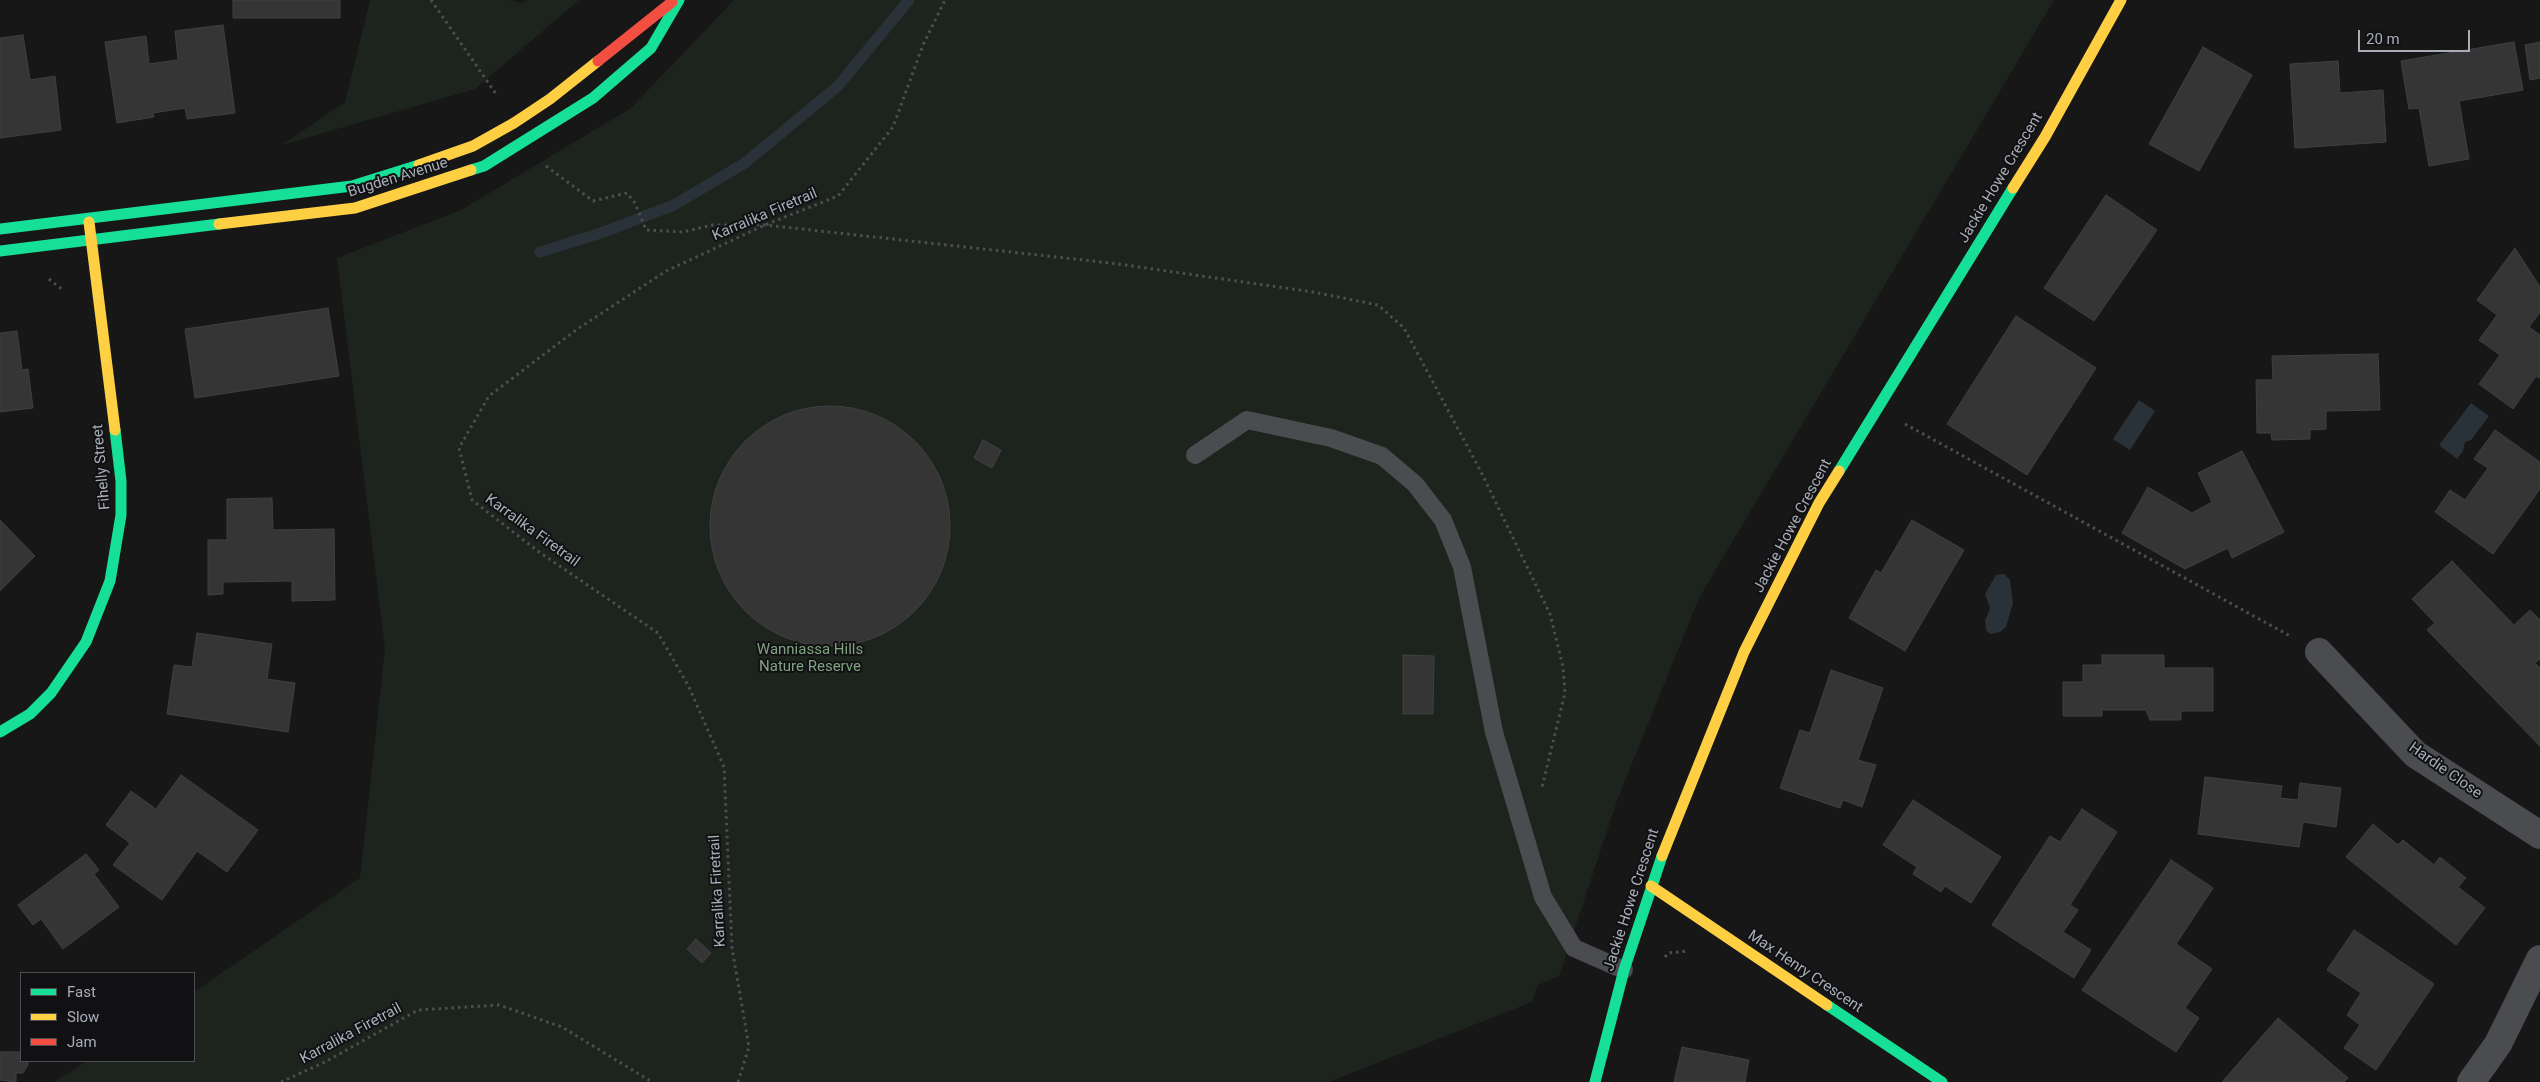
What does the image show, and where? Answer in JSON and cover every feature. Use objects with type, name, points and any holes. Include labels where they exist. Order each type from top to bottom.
[{"type":"street","name":"Bugden Avenue","points":[[0,229],[352,186],[473,146],[514,123],[550,99],[674,0]]},
{"type":"street","name":"Bugden Avenue","points":[[0,251],[354,208],[484,166],[592,98],[651,48],[679,0]]},
{"type":"street","name":"Jackie Howe Crescent","points":[[1595,1082],[1624,970],[1651,886],[1680,807],[1744,652],[1819,503],[2044,137],[2121,0]]},
{"type":"street","points":[[352,186],[354,208]]},
{"type":"street","name":"Fihelly Street","points":[[0,732],[30,714],[51,693],[86,642],[110,581],[121,515],[121,482],[89,218]]},
{"type":"street","name":"Hardie Close","points":[[2319,652],[2415,754],[2540,835]]},
{"type":"street","name":"Max Henry Crescent","points":[[1651,886],[1942,1082]]},
{"type":"street","points":[[2471,1082],[2498,1044],[2540,959]]},
{"type":"lane","points":[[1196,455],[1247,420],[1331,438],[1382,456],[1415,484],[1443,520],[1462,566],[1494,732],[1543,897],[1574,948],[1624,970]]},
{"type":"path","name":"Karralika Firetrail","points":[[738,1082],[749,1047],[732,948],[724,766],[689,686],[658,633],[539,552],[472,500],[460,448],[489,396],[576,330],[666,271],[764,225],[838,196],[893,127],[923,44],[945,0]]},
{"type":"path","points":[[635,203],[646,230]]},
{"type":"path","points":[[44,276],[71,297]]},
{"type":"path","points":[[1898,420],[2319,652]]},
{"type":"path","name":"Karralika Firetrail","points":[[282,1082],[325,1062],[418,1010],[499,1005],[562,1027],[652,1082]]},
{"type":"green space","points":[[370,0],[509,0],[522,3],[528,0],[579,0],[475,89],[282,145],[345,102]]},
{"type":"green space","name":"Wanniassa Hills Nature Reserve","points":[[734,0],[2054,0],[1699,598],[1618,798],[1559,976],[1538,985],[1532,1002],[1329,1082],[54,1082],[85,1062],[195,1062],[195,991],[360,878],[385,649],[337,258],[461,210],[631,108]]},
{"type":"shaded area","points":[[2139,400],[2155,411],[2130,450],[2113,439]]},
{"type":"shaded area","points":[[2471,403],[2489,416],[2471,440],[2465,442],[2463,451],[2457,459],[2439,445]]},
{"type":"shaded area","points":[[2004,574],[2010,580],[2013,603],[2006,627],[2000,632],[1990,634],[1986,630],[1985,621],[1990,608],[1985,594],[1996,575]]},
{"type":"building","points":[[233,0],[340,0],[340,18],[233,18]]},
{"type":"building","points":[[223,25],[235,113],[187,119],[185,108],[153,113],[154,117],[117,123],[105,42],[146,36],[149,64],[178,60],[175,31]]},
{"type":"building","points":[[23,35],[30,80],[55,76],[61,130],[0,138],[0,38]]},
{"type":"building","points":[[2514,42],[2523,90],[2459,101],[2469,159],[2429,166],[2419,108],[2409,109],[2401,61]]},
{"type":"building","points":[[2540,42],[2540,78],[2530,80],[2525,45]]},
{"type":"building","points":[[2203,47],[2252,75],[2199,171],[2149,144]]},
{"type":"building","points":[[2338,61],[2340,93],[2383,90],[2386,142],[2295,148],[2290,64]]},
{"type":"building","points":[[2106,195],[2157,230],[2094,321],[2044,288]]},
{"type":"building","points":[[2515,248],[2540,287],[2540,312],[2529,327],[2540,335],[2540,378],[2536,376],[2513,409],[2479,384],[2500,355],[2479,340],[2497,315],[2477,300]]},
{"type":"building","points":[[328,308],[339,376],[195,398],[185,329]]},
{"type":"building","points":[[2016,316],[2096,368],[2027,475],[1947,424]]},
{"type":"building","points":[[17,331],[22,370],[28,369],[33,408],[0,412],[0,333]]},
{"type":"building","points":[[2378,354],[2380,410],[2326,411],[2326,429],[2310,430],[2310,439],[2272,440],[2271,433],[2257,433],[2256,380],[2273,380],[2272,356]]},
{"type":"building","points":[[830,406],[865,411],[876,415],[897,426],[915,441],[930,459],[941,480],[945,491],[950,526],[945,561],[941,572],[930,593],[915,611],[897,626],[876,637],[865,641],[830,646],[795,641],[784,637],[763,626],[745,611],[730,593],[719,572],[715,561],[710,526],[715,491],[719,480],[730,459],[745,441],[763,426],[784,415],[795,411]]},
{"type":"building","points":[[2495,430],[2540,462],[2540,489],[2493,554],[2435,512],[2450,490],[2465,500],[2488,468],[2474,459]]},
{"type":"building","points":[[983,440],[1001,450],[992,468],[974,458]]},
{"type":"building","points":[[2242,451],[2284,532],[2232,558],[2228,548],[2185,569],[2122,533],[2148,487],[2192,513],[2212,502],[2198,473]]},
{"type":"building","points":[[272,498],[273,530],[334,529],[335,600],[292,601],[292,581],[223,582],[223,594],[208,595],[208,540],[227,540],[227,499]]},
{"type":"building","points":[[0,520],[35,556],[0,591]]},
{"type":"building","points":[[1912,520],[1964,550],[1905,651],[1849,618],[1876,570],[1881,573]]},
{"type":"building","points":[[2452,561],[2514,625],[2530,610],[2540,620],[2540,659],[2535,663],[2540,668],[2540,746],[2427,630],[2435,623],[2412,599]]},
{"type":"building","points":[[197,633],[272,644],[267,679],[295,683],[288,732],[167,714],[174,665],[192,667]]},
{"type":"building","points":[[1403,655],[1434,656],[1433,714],[1403,714]]},
{"type":"building","points":[[2102,655],[2164,655],[2164,668],[2213,668],[2213,711],[2181,711],[2181,720],[2150,720],[2146,710],[2102,710],[2102,716],[2063,716],[2063,682],[2083,682],[2083,665],[2102,665]]},
{"type":"building","points":[[1831,670],[1883,688],[1858,760],[1876,765],[1862,807],[1843,800],[1840,808],[1780,788],[1800,730],[1810,733]]},
{"type":"building","points":[[181,775],[258,830],[227,872],[197,851],[162,900],[113,865],[130,843],[106,825],[131,791],[156,809]]},
{"type":"building","points":[[2205,777],[2282,786],[2280,798],[2298,800],[2300,783],[2341,788],[2336,827],[2303,822],[2299,847],[2198,834]]},
{"type":"building","points":[[1913,800],[2001,857],[1971,903],[1945,886],[1941,892],[1913,874],[1917,867],[1883,845]]},
{"type":"building","points":[[2082,809],[2117,832],[2070,905],[2078,910],[2063,932],[2091,950],[2074,978],[1992,925],[2050,836],[2060,842]]},
{"type":"building","points":[[2373,824],[2398,845],[2403,840],[2434,865],[2440,857],[2466,878],[2458,887],[2485,908],[2456,945],[2346,857]]},
{"type":"building","points":[[86,854],[99,870],[94,874],[119,907],[63,949],[41,919],[33,925],[18,905]]},
{"type":"building","points":[[2171,860],[2213,888],[2176,944],[2212,969],[2185,1008],[2199,1018],[2176,1052],[2082,990]]},
{"type":"building","points":[[2354,930],[2434,984],[2376,1070],[2344,1048],[2360,1025],[2347,1015],[2361,993],[2327,970]]},
{"type":"building","points":[[696,939],[711,953],[702,963],[687,949]]},
{"type":"building","points":[[2278,1018],[2348,1078],[2344,1082],[2222,1082]]},
{"type":"building","points":[[1682,1047],[1749,1060],[1745,1082],[1674,1082]]},
{"type":"building","points":[[0,1052],[20,1052],[20,1062],[28,1062],[23,1073],[16,1073],[16,1082],[0,1080]]},
{"type":"waterway","points":[[540,252],[601,233],[674,205],[745,163],[838,86],[909,0]]},
{"type":"traffic: fast","points":[[471,170],[484,166],[593,98],[651,48],[679,0]]},
{"type":"traffic: fast","points":[[0,229],[352,186],[419,165]]},
{"type":"traffic: fast","points":[[1839,471],[2013,188]]},
{"type":"traffic: fast","points":[[0,251],[219,224]]},
{"type":"traffic: fast","points":[[0,732],[30,714],[51,693],[86,642],[110,581],[121,515],[121,481],[115,430]]},
{"type":"traffic: fast","points":[[1595,1082],[1624,970],[1662,856]]},
{"type":"traffic: fast","points":[[1827,1005],[1942,1082]]},
{"type":"traffic: slow","points":[[2013,188],[2045,137],[2121,0]]},
{"type":"traffic: slow","points":[[419,165],[473,146],[514,123],[550,99],[598,61]]},
{"type":"traffic: slow","points":[[219,224],[355,208],[471,170]]},
{"type":"traffic: slow","points":[[89,222],[115,430]]},
{"type":"traffic: slow","points":[[1662,856],[1744,652],[1819,503],[1839,471]]},
{"type":"traffic: slow","points":[[1651,886],[1827,1005]]},
{"type":"traffic: jam","points":[[598,61],[672,2]]}]
